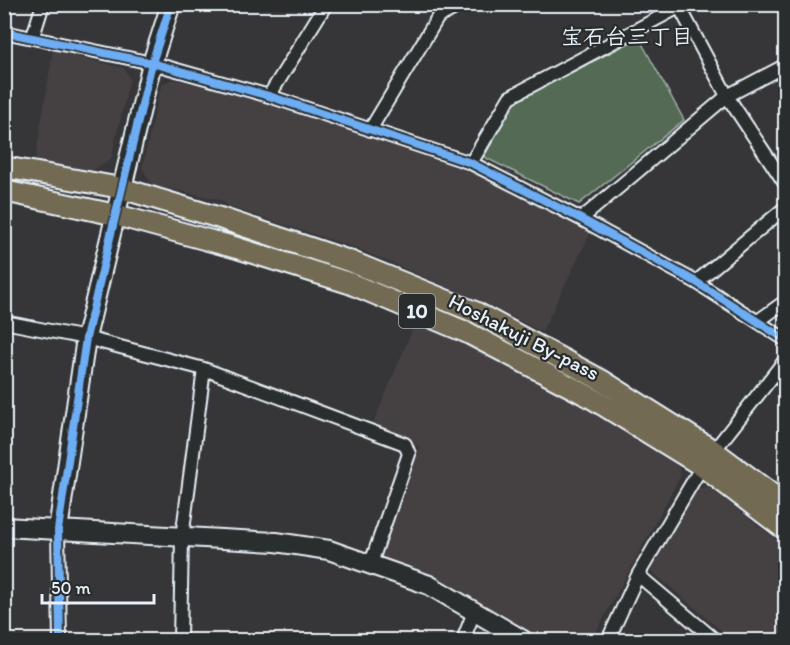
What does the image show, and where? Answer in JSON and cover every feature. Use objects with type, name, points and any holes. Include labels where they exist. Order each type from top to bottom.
[{"type":"main road","name":"Hoshakuji By-pass","points":[[4,167],[121,188],[352,262],[475,312],[601,380],[708,459],[786,530]]},
{"type":"main road","name":"Hoshakuji By-pass","points":[[4,192],[116,215],[349,283],[468,333],[708,459],[786,505]]},
{"type":"street","points":[[33,36],[43,4]]},
{"type":"street","points":[[60,640],[58,530],[86,338],[152,63],[171,4]]},
{"type":"street","points":[[269,96],[326,4]]},
{"type":"street","points":[[370,130],[438,17],[463,4]]},
{"type":"street","points":[[471,163],[510,97],[679,6],[727,96],[786,185]]},
{"type":"street","points":[[4,32],[33,36],[152,63],[269,96],[471,163],[581,219],[696,282],[786,340]]},
{"type":"street","points":[[581,219],[727,96],[786,64]]},
{"type":"street","points":[[696,282],[786,207]]},
{"type":"street","points":[[758,321],[786,301]]},
{"type":"street","points":[[4,322],[86,338],[204,369],[405,444],[409,454],[370,562]]},
{"type":"street","points":[[608,640],[638,575],[708,459],[786,359]]},
{"type":"street","points":[[181,640],[182,538],[204,369]]},
{"type":"street","points":[[4,527],[276,542],[329,550],[370,562],[429,585],[523,640]]},
{"type":"street","points":[[638,575],[715,640]]},
{"type":"street","points":[[463,640],[474,612]]},
{"type":"shaded area","points":[[53,51],[124,68],[130,78],[111,159],[92,171],[35,160]]},
{"type":"shaded area","points":[[172,79],[264,100],[470,168],[592,230],[542,332],[479,301],[359,249],[229,207],[221,200],[152,185],[142,168],[161,85]]},
{"type":"shaded area","points":[[415,323],[508,364],[582,405],[678,466],[681,475],[592,640],[541,640],[432,579],[385,561],[381,552],[420,447],[372,426]]},
{"type":"shaded area","points":[[703,487],[710,488],[785,546],[785,640],[732,640],[650,570],[696,490]]},
{"type":"green space","points":[[639,38],[684,120],[579,204],[484,157],[515,101]]},
{"type":"cycle path","points":[[60,640],[58,530],[86,338],[152,63],[171,4]]},
{"type":"cycle path","points":[[4,32],[152,63],[269,96],[471,163],[581,219],[696,282],[786,340]]},
{"type":"district","name":"宝石台三丁目","points":[[627,36]]}]
